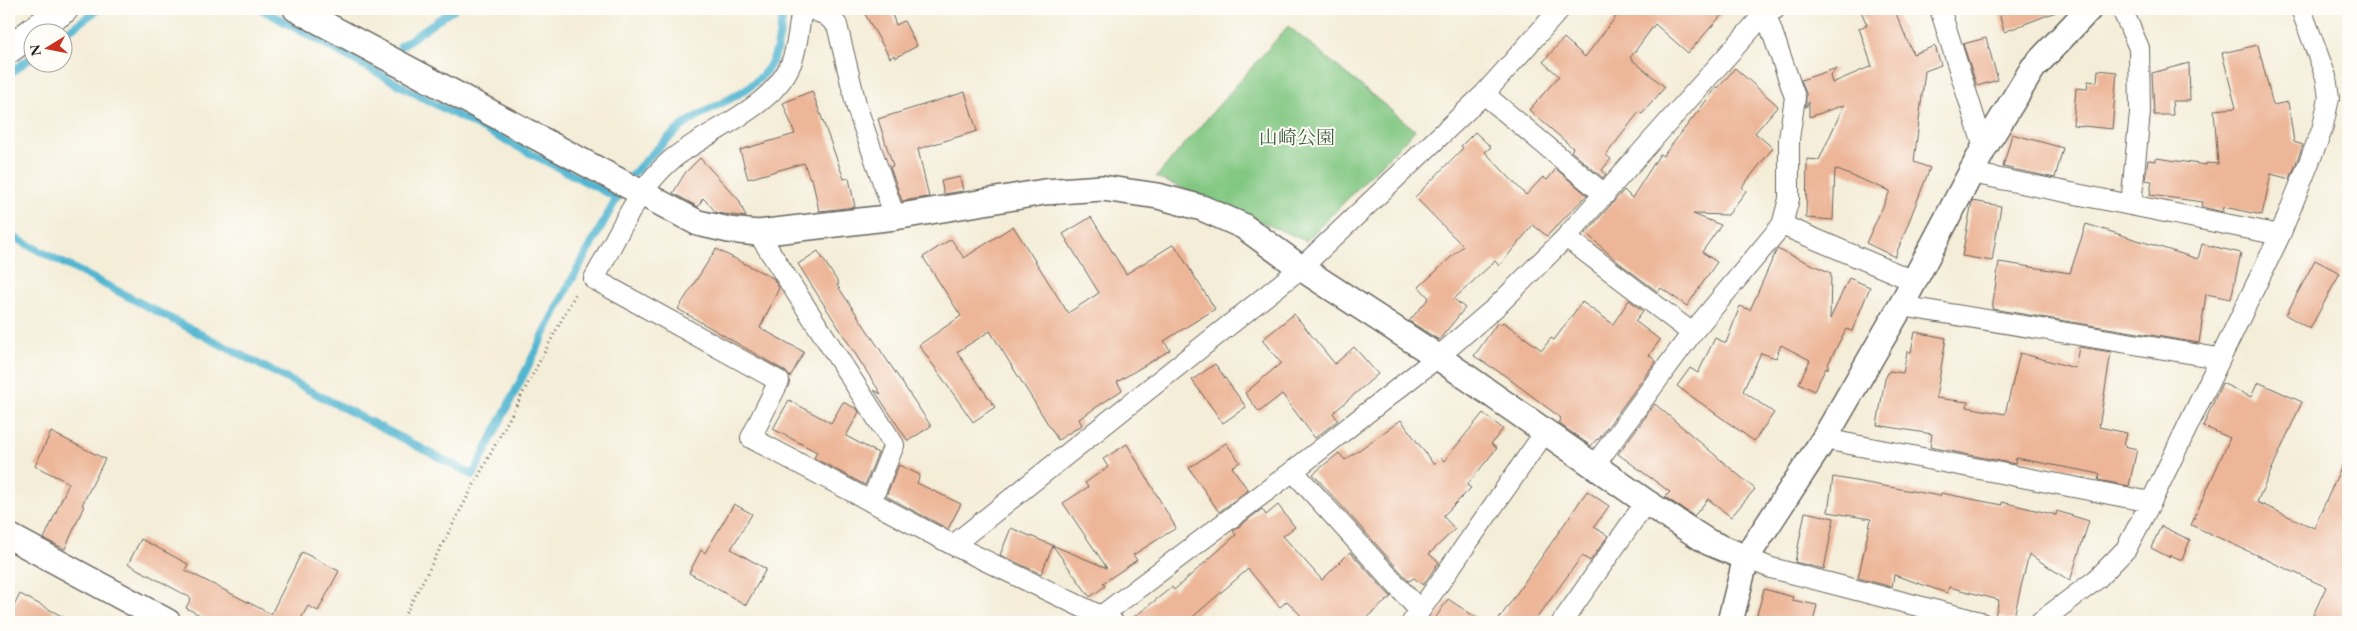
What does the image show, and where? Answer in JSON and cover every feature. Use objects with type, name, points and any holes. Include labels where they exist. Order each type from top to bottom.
[{"type":"highway","points":[[9,49],[64,9]]},
{"type":"street","points":[[296,9],[698,223],[729,230],[758,232],[895,217],[1044,192],[1102,188],[1158,196],[1202,208],[1243,226],[1301,268],[1438,356],[1646,502],[1708,542],[1770,568],[1980,622]]},
{"type":"street","points":[[802,9],[793,57],[786,74],[771,94],[670,161],[642,192],[594,279],[779,382],[751,438],[953,545],[1107,619],[1438,356],[1497,306],[1566,237],[1769,10]]},
{"type":"street","points":[[810,9],[826,14],[837,25],[857,108],[895,217]]},
{"type":"street","points":[[953,545],[1301,268],[1484,94],[1560,9]]},
{"type":"street","points":[[1940,9],[1984,148]]},
{"type":"street","points":[[1730,622],[1746,558],[1824,439],[1901,306],[1984,148],[2033,68],[2087,9]]},
{"type":"street","points":[[2122,9],[2138,48],[2140,112],[2131,205]]},
{"type":"street","points":[[2040,622],[2097,579],[2126,549],[2151,502],[2219,358],[2280,236],[2322,130],[2329,98],[2326,77],[2302,9]]},
{"type":"street","points":[[1594,466],[1692,333],[1782,225],[1789,199],[1789,139],[1795,96],[1769,10]]},
{"type":"street","points":[[1484,94],[1605,194]]},
{"type":"street","points":[[1971,173],[2280,236]]},
{"type":"street","points":[[1782,225],[1914,281]]},
{"type":"street","points":[[758,232],[894,445],[872,502]]},
{"type":"street","points":[[1566,237],[1692,333]]},
{"type":"street","points":[[1901,306],[2219,358]]},
{"type":"street","points":[[1293,471],[1416,617],[1545,432]]},
{"type":"street","points":[[1824,439],[2151,502]]},
{"type":"street","points":[[1562,622],[1646,502]]},
{"type":"street","points":[[9,536],[168,622]]},
{"type":"path","points":[[401,622],[574,294],[594,279]]},
{"type":"green space","name":"山崎公園","points":[[1288,26],[1415,130],[1306,241],[1156,177]]},
{"type":"building","points":[[862,9],[890,9],[896,25],[904,21],[917,46],[895,58],[894,55],[890,58]]},
{"type":"building","points":[[1622,9],[1727,9],[1688,53],[1655,24],[1630,58],[1665,87],[1642,114],[1639,112],[1606,155],[1611,159],[1602,170],[1606,174],[1603,178],[1571,151],[1573,148],[1529,110],[1559,76],[1543,62],[1564,38],[1585,57]]},
{"type":"building","points":[[1860,9],[1894,9],[1913,54],[1935,46],[1941,65],[1925,71],[1914,162],[1930,168],[1895,257],[1866,243],[1890,191],[1835,169],[1833,220],[1806,218],[1807,159],[1819,160],[1844,105],[1809,117],[1809,102],[1806,107],[1806,93],[1801,80],[1837,68],[1830,76],[1832,83],[1872,66],[1859,28],[1867,25]]},
{"type":"building","points":[[1998,9],[2061,9],[2061,10],[2004,32]]},
{"type":"building","points":[[1986,38],[1998,80],[1977,86],[1963,44]]},
{"type":"building","points":[[2258,45],[2273,105],[2288,102],[2294,142],[2303,145],[2290,179],[2271,174],[2262,215],[2224,207],[2223,212],[2202,207],[2203,202],[2150,195],[2152,181],[2145,180],[2148,160],[2156,161],[2156,158],[2206,165],[2206,163],[2218,164],[2214,110],[2236,108],[2222,53]]},
{"type":"building","points":[[2189,63],[2190,101],[2172,101],[2173,115],[2154,115],[2152,73]]},
{"type":"building","points":[[1735,68],[1778,106],[1755,133],[1773,148],[1742,187],[1746,191],[1728,215],[1693,214],[1721,225],[1702,252],[1717,262],[1687,306],[1661,288],[1658,292],[1618,262],[1586,233],[1624,190],[1632,198],[1660,154],[1663,156],[1717,87]]},
{"type":"building","points":[[2098,70],[2117,72],[2112,129],[2073,125],[2076,88],[2087,89],[2088,81],[2097,82]]},
{"type":"building","points":[[812,91],[844,179],[849,178],[855,207],[819,211],[812,178],[810,179],[804,163],[748,179],[740,150],[795,134],[783,103]]},
{"type":"building","points":[[965,92],[977,131],[918,149],[929,197],[902,201],[890,167],[893,166],[878,119]]},
{"type":"building","points":[[1475,132],[1491,147],[1485,152],[1526,195],[1543,177],[1547,180],[1556,169],[1587,195],[1547,236],[1533,225],[1499,266],[1495,261],[1454,299],[1465,308],[1439,340],[1409,321],[1429,298],[1419,287],[1463,246],[1415,197],[1463,148],[1461,146]]},
{"type":"building","points":[[2012,134],[2063,148],[2055,178],[2003,167]]},
{"type":"building","points":[[700,158],[739,200],[746,217],[717,213],[703,198],[698,207],[673,193],[685,173]]},
{"type":"building","points":[[960,177],[963,191],[944,194],[941,181]]},
{"type":"building","points":[[1972,201],[2001,206],[1992,261],[1962,256]]},
{"type":"building","points":[[1091,217],[1126,274],[1174,244],[1215,309],[1164,341],[1170,350],[1117,382],[1122,390],[1079,419],[1082,425],[1058,440],[990,331],[957,352],[995,407],[973,422],[919,345],[961,316],[923,257],[951,239],[964,258],[1013,226],[1068,313],[1099,293],[1063,234]]},
{"type":"building","points":[[2086,224],[2198,259],[2202,244],[2241,253],[2231,299],[2206,294],[2199,343],[1992,309],[1999,262],[2070,273]]},
{"type":"building","points":[[716,249],[773,278],[779,288],[760,328],[804,352],[790,377],[785,371],[678,309]]},
{"type":"building","points":[[1777,249],[1831,273],[1830,319],[1849,278],[1870,287],[1852,331],[1846,329],[1828,364],[1828,369],[1826,368],[1814,391],[1799,383],[1810,360],[1781,345],[1776,358],[1761,353],[1743,391],[1774,413],[1754,441],[1677,386],[1690,368],[1698,373],[1715,338],[1726,343],[1740,306],[1750,310]]},
{"type":"building","points":[[818,251],[839,284],[837,285],[931,426],[908,441],[874,390],[881,394],[798,264]]},
{"type":"building","points":[[2315,260],[2340,273],[2310,329],[2286,315]]},
{"type":"building","points":[[1629,300],[1643,311],[1635,321],[1660,340],[1649,355],[1656,361],[1598,440],[1591,446],[1558,423],[1561,418],[1504,375],[1474,356],[1498,322],[1501,324],[1503,322],[1542,350],[1551,338],[1554,340],[1582,302],[1613,324]]},
{"type":"building","points":[[1294,314],[1335,364],[1354,347],[1378,374],[1333,413],[1338,420],[1315,438],[1282,394],[1259,412],[1245,393],[1281,363],[1262,340]]},
{"type":"building","points":[[1915,332],[1946,338],[1936,398],[1968,402],[1967,407],[2005,414],[2020,353],[2075,368],[2079,347],[2111,352],[2099,427],[2127,433],[2124,446],[2137,449],[2129,486],[2098,480],[2100,474],[2016,458],[2015,464],[1930,447],[1932,434],[1877,425],[1885,379],[1889,371],[1903,373],[1907,352],[1911,352]]},
{"type":"building","points":[[1215,364],[1246,407],[1223,423],[1192,380]]},
{"type":"building","points":[[2258,382],[2302,402],[2257,502],[2314,528],[2348,452],[2348,609],[2342,622],[2310,622],[2326,587],[2191,525],[2230,438],[2203,426],[2222,383],[2251,397]]},
{"type":"building","points":[[789,400],[831,423],[843,402],[857,409],[859,412],[846,436],[878,453],[865,485],[814,458],[817,452],[773,429]]},
{"type":"building","points":[[1655,404],[1755,489],[1731,517],[1708,499],[1694,516],[1665,497],[1670,492],[1618,454]]},
{"type":"building","points":[[1483,413],[1503,429],[1491,444],[1497,448],[1467,485],[1471,488],[1443,516],[1455,529],[1429,554],[1439,562],[1423,585],[1414,578],[1409,581],[1313,474],[1339,453],[1345,460],[1401,420],[1434,465],[1441,458],[1444,461]]},
{"type":"building","points":[[51,432],[105,459],[82,505],[84,506],[65,549],[44,539],[69,483],[35,466]]},
{"type":"building","points":[[1226,443],[1240,462],[1232,467],[1248,490],[1219,512],[1189,468]]},
{"type":"building","points":[[1127,444],[1176,528],[1133,555],[1137,560],[1103,583],[1105,586],[1090,597],[1053,546],[1041,574],[1000,555],[1011,528],[1107,568],[1063,503],[1088,487],[1085,483],[1108,467],[1103,459]]},
{"type":"building","points":[[899,465],[920,475],[917,483],[961,504],[948,529],[886,496]]},
{"type":"building","points":[[1833,477],[1940,496],[1941,493],[2002,505],[2002,502],[2056,515],[2057,511],[2089,521],[2070,581],[2029,554],[2013,620],[1995,616],[1999,600],[1949,587],[1947,593],[1894,575],[1892,587],[1858,578],[1871,519],[1828,512]]},
{"type":"building","points":[[1587,491],[1609,506],[1594,527],[1608,536],[1590,561],[1582,556],[1534,622],[1497,622]]},
{"type":"building","points":[[734,504],[752,514],[731,549],[766,569],[746,605],[689,573],[701,550],[705,553]]},
{"type":"building","points":[[1278,505],[1295,527],[1283,536],[1322,580],[1350,552],[1391,597],[1361,622],[1307,622],[1287,601],[1280,607],[1248,569],[1187,622],[1128,622],[1172,587],[1174,590],[1236,535],[1233,531],[1262,509],[1266,515]]},
{"type":"building","points":[[1805,512],[1834,518],[1824,569],[1795,562]]},
{"type":"building","points":[[2161,526],[2190,540],[2182,560],[2170,555],[2169,557],[2151,548]]},
{"type":"building","points":[[141,539],[188,564],[185,570],[271,614],[302,552],[339,571],[318,611],[308,606],[299,622],[214,622],[186,608],[191,598],[128,564]]},
{"type":"building","points":[[1764,589],[1793,597],[1792,600],[1817,605],[1813,622],[1755,622]]},
{"type":"building","points":[[20,594],[73,622],[9,622],[9,616]]},
{"type":"building","points":[[1448,599],[1483,622],[1433,622]]},
{"type":"waterway","points":[[72,28],[99,9]]},
{"type":"waterway","points":[[9,235],[473,475],[570,283],[617,198],[431,102],[261,9]]},
{"type":"waterway","points":[[401,46],[454,9]]},
{"type":"waterway","points":[[633,174],[678,129],[742,92],[759,79],[774,57],[784,9]]},
{"type":"waterway","points":[[9,74],[22,64]]}]
